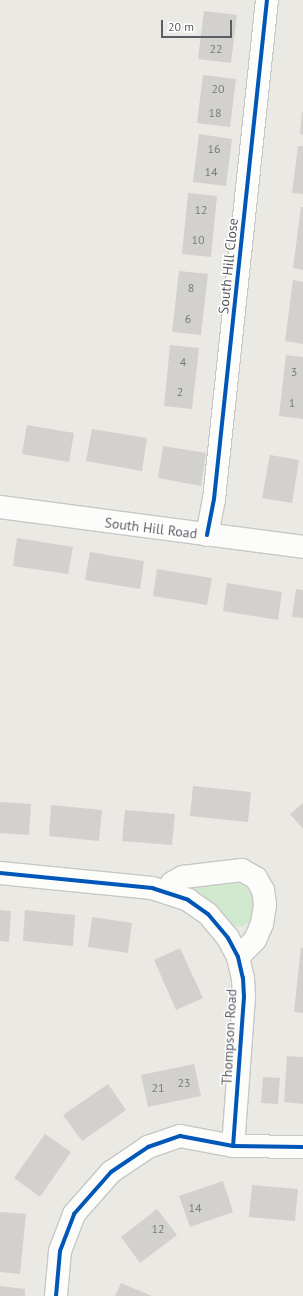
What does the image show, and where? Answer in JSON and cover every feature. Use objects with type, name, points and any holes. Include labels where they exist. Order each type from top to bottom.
[{"type":"street","name":"South Hill Close","points":[[207,535],[214,499],[267,0]]},
{"type":"street","name":"South Hill Road","points":[[0,507],[303,547]]},
{"type":"street","points":[[168,893],[172,883],[183,876],[242,870],[256,878],[263,890],[265,905],[262,924],[255,940],[238,957]]},
{"type":"street","name":"Thompson Road","points":[[0,873],[125,884],[168,893],[188,900],[208,914],[228,938],[238,957],[244,997],[233,1146]]},
{"type":"street","points":[[56,1296],[60,1251],[74,1214],[111,1172],[148,1147],[180,1136],[233,1146],[303,1147]]},
{"type":"green space","points":[[238,878],[257,901],[253,920],[241,927],[232,926],[189,889],[192,883]]},
{"type":"building","points":[[204,11],[237,15],[231,63],[198,59]]},
{"type":"building","points":[[203,75],[236,79],[230,127],[197,123]]},
{"type":"building","points":[[303,112],[303,135],[300,134]]},
{"type":"building","points":[[199,134],[232,139],[226,186],[193,182]]},
{"type":"building","points":[[298,146],[303,146],[303,194],[292,193]]},
{"type":"building","points":[[188,193],[217,196],[211,257],[182,254]]},
{"type":"building","points":[[301,207],[303,207],[303,270],[293,268]]},
{"type":"building","points":[[179,271],[208,274],[201,335],[172,332]]},
{"type":"building","points":[[293,280],[303,282],[303,344],[285,341]]},
{"type":"building","points":[[170,345],[199,348],[192,409],[164,406]]},
{"type":"building","points":[[286,355],[303,357],[303,419],[279,416]]},
{"type":"building","points":[[27,425],[74,433],[69,462],[22,454]]},
{"type":"building","points":[[92,429],[147,438],[142,471],[86,461]]},
{"type":"building","points":[[163,446],[206,453],[201,486],[158,478]]},
{"type":"building","points":[[270,455],[299,460],[292,503],[262,498]]},
{"type":"building","points":[[17,538],[73,547],[68,574],[13,566]]},
{"type":"building","points":[[90,552],[144,561],[140,589],[85,580]]},
{"type":"building","points":[[157,569],[212,578],[207,605],[153,596]]},
{"type":"building","points":[[227,583],[282,592],[278,620],[223,611]]},
{"type":"building","points":[[296,589],[303,590],[303,618],[292,617]]},
{"type":"building","points":[[193,786],[251,792],[248,822],[190,816]]},
{"type":"building","points":[[0,802],[31,804],[29,835],[0,833]]},
{"type":"building","points":[[303,803],[303,829],[290,814]]},
{"type":"building","points":[[51,805],[102,810],[99,841],[49,836]]},
{"type":"building","points":[[125,810],[175,814],[172,845],[122,841]]},
{"type":"building","points":[[0,910],[11,911],[9,942],[0,941]]},
{"type":"building","points":[[25,910],[75,915],[73,946],[23,941]]},
{"type":"building","points":[[92,917],[132,923],[128,953],[88,947]]},
{"type":"building","points":[[180,948],[203,998],[176,1010],[154,960]]},
{"type":"building","points":[[301,948],[303,948],[303,1013],[294,1012]]},
{"type":"building","points":[[287,1056],[303,1057],[303,1104],[284,1102]]},
{"type":"building","points":[[194,1064],[201,1096],[148,1107],[141,1075]]},
{"type":"building","points":[[263,1077],[280,1078],[278,1104],[261,1103]]},
{"type":"building","points":[[108,1084],[126,1110],[82,1141],[63,1115]]},
{"type":"building","points":[[45,1134],[71,1152],[40,1197],[14,1178]]},
{"type":"building","points":[[223,1181],[233,1212],[190,1227],[179,1196]]},
{"type":"building","points":[[252,1185],[298,1189],[295,1221],[249,1217]]},
{"type":"building","points":[[157,1209],[177,1235],[140,1263],[121,1237]]},
{"type":"building","points":[[0,1212],[26,1214],[20,1274],[0,1272]]},
{"type":"building","points":[[121,1283],[152,1296],[115,1296]]},
{"type":"building","points":[[0,1286],[25,1289],[25,1296],[0,1296]]},
{"type":"cycle path","points":[[207,535],[214,499],[267,0]]},
{"type":"cycle path","points":[[0,873],[152,888],[188,900],[208,914],[228,938],[238,957],[243,978],[244,997],[233,1146]]},
{"type":"cycle path","points":[[56,1296],[60,1251],[74,1214],[111,1172],[148,1147],[180,1136],[233,1146],[303,1147]]}]
